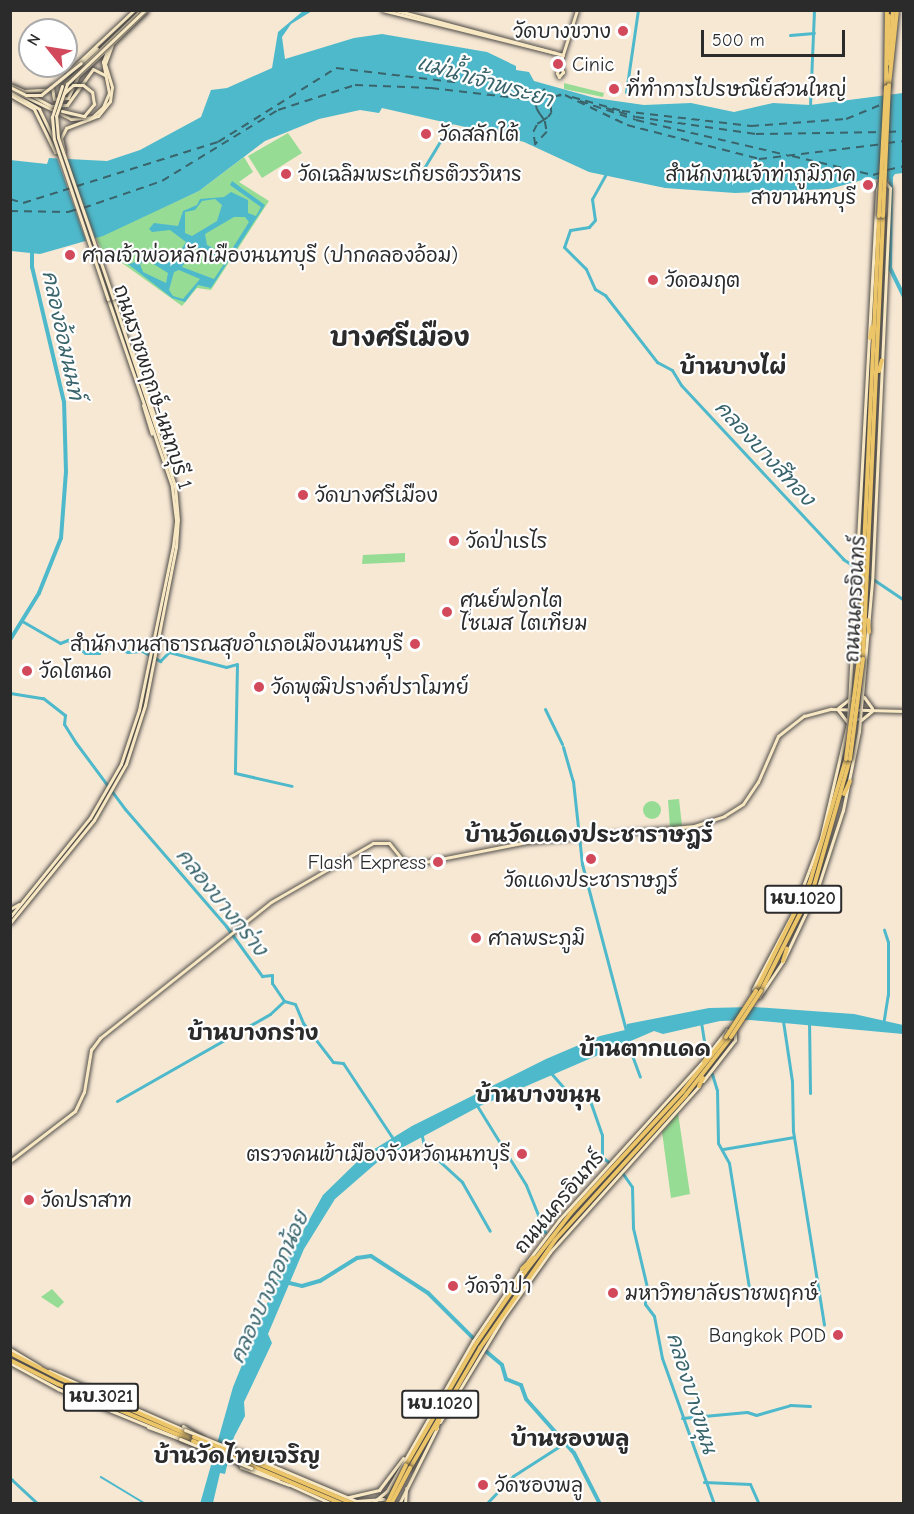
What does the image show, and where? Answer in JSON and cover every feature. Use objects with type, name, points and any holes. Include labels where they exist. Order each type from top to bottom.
[{"type":"main road","points":[[54,85],[50,91],[54,99],[68,98],[78,76],[110,46],[141,10]]},
{"type":"main road","points":[[11,90],[26,95],[41,94],[81,63],[141,10]]},
{"type":"main road","points":[[11,90],[40,92],[54,85],[141,10]]},
{"type":"main road","points":[[62,86],[141,10]]},
{"type":"main road","points":[[61,97],[74,77],[141,10]]},
{"type":"main road","points":[[382,10],[556,53]]},
{"type":"main road","points":[[395,10],[563,55]]},
{"type":"main road","points":[[560,65],[577,10]]},
{"type":"main road","name":"ถนนนครอินทร์","points":[[887,86],[892,10]]},
{"type":"main road","name":"ถนนนครอินทร์","points":[[881,216],[882,269],[868,568],[869,633],[860,722],[850,781],[818,887],[783,961],[765,993],[757,996],[753,989],[772,956],[812,865],[838,781],[852,696],[859,573],[864,532],[892,10]]},
{"type":"main road","points":[[11,90],[61,115],[82,120],[96,114],[106,104],[109,87],[103,62],[110,46]]},
{"type":"main road","points":[[11,90],[34,109],[55,152],[64,150],[61,138],[66,128],[98,117],[110,101],[112,87],[105,64],[110,46]]},
{"type":"main road","points":[[62,86],[81,63]]},
{"type":"main road","points":[[51,106],[67,105],[93,69],[105,75]]},
{"type":"main road","points":[[24,91],[62,111],[84,116],[91,110],[94,98],[90,89],[79,84],[68,87],[61,97]]},
{"type":"main road","name":"ถนนราชพฤกษ์-นนทบุรี 1","points":[[11,920],[94,820],[112,793],[141,721],[176,531],[175,486],[54,140],[52,117],[62,86]]},
{"type":"main road","points":[[11,90],[39,109],[54,140]]},
{"type":"main road","name":"ถนนราชพฤกษ์-นนทบุรี 1","points":[[61,97],[56,116],[61,144],[115,313]]},
{"type":"main road","name":"ถนนนครอินทร์","points":[[399,1503],[406,1483],[479,1344],[550,1252],[711,1065],[788,943],[814,886],[848,759],[861,659],[870,581],[872,574],[890,188],[883,182],[877,187],[861,514],[861,659]]},
{"type":"main road","points":[[882,269],[885,281]]},
{"type":"main road","points":[[115,313],[160,432]]},
{"type":"main road","points":[[115,313],[152,434]]},
{"type":"main road","points":[[870,338],[874,315]]},
{"type":"main road","points":[[877,384],[882,360]]},
{"type":"main road","points":[[861,514],[864,532]]},
{"type":"main road","points":[[867,605],[869,633]]},
{"type":"main road","name":"ถนนราชพฤกษ์-นนทบุรี 1","points":[[11,920],[109,788],[131,739],[152,658]]},
{"type":"main road","points":[[836,709],[847,704],[852,696],[858,701],[863,695],[873,709]]},
{"type":"main road","points":[[836,709],[848,723],[853,718],[860,722],[873,709]]},
{"type":"main road","points":[[10,1161],[75,1111],[83,1095],[95,1042],[271,902],[374,843],[389,843],[411,864],[526,842],[674,830],[724,816],[752,792],[782,731],[811,713],[836,709],[903,711]]},
{"type":"main road","points":[[838,781],[838,802]]},
{"type":"main road","points":[[838,802],[850,781]]},
{"type":"main road","name":"ถนนนครอินทร์","points":[[759,991],[810,882],[838,802]]},
{"type":"main road","points":[[10,909],[22,903]]},
{"type":"main road","points":[[10,928],[11,920]]},
{"type":"main road","points":[[772,956],[791,925]]},
{"type":"main road","points":[[783,961],[788,943]]},
{"type":"main road","name":"ถนนนครอินทร์","points":[[391,1503],[408,1467],[522,1269],[710,1052],[725,1031],[734,1031],[735,1040],[699,1086],[555,1240],[479,1344],[443,1409],[408,1467]]},
{"type":"main road","name":"ถนนนครอินทร์","points":[[372,1502],[389,1488],[414,1442],[542,1249],[611,1165],[729,1037]]},
{"type":"main road","points":[[698,1073],[710,1052]]},
{"type":"main road","points":[[699,1086],[711,1065]]},
{"type":"main road","points":[[550,1252],[555,1240]]},
{"type":"main road","points":[[522,1269],[542,1249]]},
{"type":"main road","name":"นบ.3021","points":[[10,1351],[77,1383],[345,1497],[360,1502],[372,1502]]},
{"type":"main road","name":"นบ.3021","points":[[10,1351],[93,1393],[194,1439]]},
{"type":"main road","name":"นบ.3021","points":[[10,1361],[91,1403],[332,1503]]},
{"type":"main road","name":"นบ.3021","points":[[10,1361],[110,1406],[194,1439],[342,1503]]},
{"type":"main road","points":[[77,1383],[93,1393]]},
{"type":"main road","points":[[91,1403],[110,1406]]},
{"type":"main road","points":[[436,1429],[443,1409]]},
{"type":"main road","points":[[139,1423],[194,1447],[201,1445],[199,1434],[145,1412]]},
{"type":"main road","points":[[345,1497],[362,1497],[379,1490],[414,1442]]},
{"type":"main road","points":[[288,1473],[246,1453],[240,1454],[238,1461],[241,1467],[289,1485]]},
{"type":"main road","name":"นบ.3021","points":[[244,1460],[354,1503]]},
{"type":"main road","points":[[405,1503],[406,1483]]},
{"type":"main road","points":[[389,1488],[392,1496],[402,1492]]},
{"type":"main road","points":[[372,1502],[391,1503]]},
{"type":"green space","points":[[564,83],[604,93],[603,97],[564,89]]},
{"type":"green space","points":[[288,133],[302,153],[262,178],[248,156]]},
{"type":"green space","points":[[244,157],[253,172],[239,182],[269,201],[211,290],[197,288],[182,306],[101,248],[96,238],[199,191]]},
{"type":"green space","points":[[405,553],[405,562],[362,564],[363,555]]},
{"type":"green space","points":[[679,799],[682,826],[670,827],[668,800]]},
{"type":"green space","points":[[652,801],[658,804],[661,810],[658,816],[652,819],[646,816],[643,810],[646,804]]},
{"type":"green space","points":[[678,1113],[690,1194],[671,1198],[662,1132]]},
{"type":"green space","points":[[52,1289],[64,1302],[58,1308],[41,1297]]},
{"type":"water","name":"แม่น้ำเจ้าพระยา","points":[[303,11],[312,11],[291,24],[282,37],[285,59],[354,38],[382,34],[487,52],[516,66],[516,70],[529,72],[534,81],[595,98],[644,105],[691,103],[734,112],[773,103],[810,105],[903,93],[903,173],[895,174],[891,180],[866,179],[829,189],[735,193],[665,188],[589,172],[524,142],[382,108],[379,113],[360,110],[319,119],[265,141],[199,191],[103,236],[40,254],[11,251],[10,160],[47,164],[49,158],[107,161],[140,150],[201,117],[211,90],[227,88],[272,68],[278,32]]},
{"type":"water","points":[[232,181],[265,205],[211,288],[198,285],[185,302],[172,298],[102,244],[130,264],[148,257],[161,264],[164,258],[176,258],[186,242],[170,230],[152,232],[149,229],[154,223],[178,226],[183,211],[197,205],[200,199],[224,197],[231,192],[248,200],[248,213],[256,216],[261,207],[230,185]],"holes":[[[215,199],[222,205],[217,221],[192,236],[185,233],[185,212],[195,210],[202,201]],[[234,217],[245,217],[249,222],[232,249],[223,253],[207,245],[205,234]],[[195,247],[226,261],[214,279],[182,267]],[[147,260],[168,273],[166,283],[143,272],[140,264]],[[179,270],[200,279],[183,299],[173,296],[169,290],[174,272]]]},
{"type":"water","points":[[754,1007],[854,1014],[903,1025],[903,1034],[750,1020],[720,1021],[663,1034],[654,1031],[480,1106],[381,1159],[335,1199],[304,1249],[268,1334],[272,1343],[244,1402],[245,1416],[234,1437],[225,1474],[220,1473],[213,1503],[200,1504],[233,1387],[280,1272],[323,1195],[363,1156],[412,1126],[546,1059],[600,1036],[625,1030],[627,1024],[709,1008]]},
{"type":"pier","points":[[56,155],[66,156],[96,241],[87,244]]},
{"type":"waterway","points":[[626,92],[638,10]]},
{"type":"waterway","points":[[810,106],[814,10]]},
{"type":"waterway","points":[[790,35],[814,33]]},
{"type":"waterway","points":[[424,168],[451,123]]},
{"type":"waterway","name":"คลองบางสีทอง","points":[[607,172],[592,199],[595,220],[589,227],[570,230],[564,247],[586,269],[595,289],[605,295],[657,362],[672,370],[681,385],[843,559],[904,600]]},
{"type":"waterway","points":[[891,176],[890,268],[904,297]]},
{"type":"waterway","name":"คลองอ้อมนนท์","points":[[10,640],[39,593],[61,538],[66,472],[64,402],[32,267],[32,251]]},
{"type":"waterway","points":[[22,621],[60,643],[68,640],[85,653],[99,653],[104,643],[127,652],[142,651],[160,661],[169,652],[226,667],[237,664],[235,773],[292,786]]},
{"type":"waterway","name":"คลองบางกร่าง","points":[[10,693],[43,698],[65,715],[64,724],[76,743],[125,809],[226,926],[262,976],[272,975],[272,983],[284,1001],[295,1004],[303,1023],[333,1062],[343,1063],[394,1140]]},
{"type":"waterway","points":[[545,709],[562,744]]},
{"type":"waterway","points":[[563,747],[573,781],[582,864],[626,1031]]},
{"type":"waterway","points":[[883,1025],[888,995],[888,942],[884,930]]},
{"type":"waterway","points":[[117,1101],[270,1014],[284,1001]]},
{"type":"waterway","points":[[809,1020],[810,1093]]},
{"type":"waterway","points":[[783,1021],[792,1081],[793,1131],[824,1325]]},
{"type":"waterway","points":[[701,1022],[706,1053]]},
{"type":"waterway","points":[[626,1039],[640,1077]]},
{"type":"waterway","name":"คลองบางขนุน","points":[[550,1072],[564,1088],[588,1095],[602,1135],[602,1157],[611,1164]]},
{"type":"waterway","points":[[712,1074],[717,1090],[718,1143],[729,1163],[749,1288]]},
{"type":"waterway","points":[[476,1104],[526,1185],[545,1232]]},
{"type":"waterway","points":[[421,1131],[424,1147],[462,1182],[490,1231]]},
{"type":"waterway","points":[[723,1149],[794,1137]]},
{"type":"waterway","name":"คลองบางขนุน","points":[[621,1171],[632,1187],[633,1228],[647,1287],[645,1304],[654,1316],[662,1358],[714,1504]]},
{"type":"waterway","name":"คลองบางกอกน้อย","points":[[285,1282],[302,1286],[320,1281],[357,1258],[371,1256],[428,1293],[475,1340]]},
{"type":"waterway","points":[[482,1348],[502,1365],[506,1379],[521,1385],[526,1399],[574,1453],[600,1504]]},
{"type":"waterway","points":[[682,1418],[747,1412],[756,1415],[790,1405],[810,1406]]},
{"type":"waterway","points":[[486,1504],[513,1476],[566,1442]]},
{"type":"waterway","points":[[101,1477],[146,1504]]},
{"type":"waterway","points":[[10,1478],[38,1504]]},
{"type":"waterway","points":[[10,1483],[13,1480]]},
{"type":"waterway","points":[[704,1482],[750,1484],[759,1504]]},
{"type":"ferry route","points":[[10,199],[23,203],[218,142],[336,68],[561,95]]},
{"type":"ferry route","points":[[83,208],[162,181],[278,110],[355,85],[431,88],[525,99],[565,95],[627,125],[759,159],[883,144]]},
{"type":"ferry route","points":[[545,89],[536,104],[537,109],[540,114],[545,121],[547,132],[535,145],[533,132],[537,124],[542,121],[548,117],[551,113],[550,97]]},
{"type":"ferry route","points":[[572,97],[622,111],[751,126],[846,119],[885,103]]},
{"type":"ferry route","points":[[580,101],[636,120],[787,155]]},
{"type":"ferry route","points":[[606,108],[636,117],[756,134],[884,132]]},
{"type":"ferry route","points":[[888,132],[904,131]]},
{"type":"ferry route","points":[[887,143],[904,141]]},
{"type":"ferry route","points":[[792,156],[873,175],[880,173]]},
{"type":"ferry route","points":[[887,170],[904,166]]},
{"type":"ferry route","points":[[10,211],[68,212],[78,209]]},
{"type":"place","name":"วัดบางขวาง","points":[[623,31]]},
{"type":"place","name":"Cinic","points":[[558,64]]},
{"type":"place","name":"ที่ทำการไปรษณีย์สวนใหญ่","points":[[614,89]]},
{"type":"place","name":"วัดสลักใต้","points":[[426,134]]},
{"type":"place","name":"วัดเฉลิมพระเกียรติวรวิหาร","points":[[286,174]]},
{"type":"place","name":"สำนักงานเจ้าท่าภูมิภาค สาขานนทบุรี","points":[[868,185]]},
{"type":"place","name":"ศาลเจ้าพ่อหลักเมืองนนทบุรี (ปากคลองอ้อม)","points":[[70,255]]},
{"type":"place","name":"วัดอมฤต","points":[[653,280]]},
{"type":"place","name":"วัดบางศรีเมือง","points":[[303,495]]},
{"type":"place","name":"วัดป่าเรไร","points":[[454,541]]},
{"type":"place","name":"ศูนย์ฟอกไต ไซเมส ไตเทียม","points":[[447,612]]},
{"type":"place","name":"สำนักงานสาธารณสุขอำเภอเมืองนนทบุรี","points":[[415,644]]},
{"type":"place","name":"วัดโตนด","points":[[27,671]]},
{"type":"place","name":"วัดพุฒิปรางค์ปราโมทย์","points":[[259,687]]},
{"type":"place","name":"วัดแดงประชาราษฎร์","points":[[591,859]]},
{"type":"place","name":"Flash Express","points":[[438,862]]},
{"type":"place","name":"ศาลพระภูมิ","points":[[476,938]]},
{"type":"place","name":"ตรวจคนเข้าเมืองจังหวัดนนทบุรี","points":[[522,1154]]},
{"type":"place","name":"วัดปราสาท","points":[[29,1200]]},
{"type":"place","name":"วัดจําปา","points":[[453,1286]]},
{"type":"place","name":"มหาวิทยาลัยราชพฤกษ์","points":[[613,1293]]},
{"type":"place","name":"Bangkok POD","points":[[838,1335]]},
{"type":"place","name":"วัดซองพลู","points":[[483,1485]]},
{"type":"district","name":"บางศรีเมือง","points":[[400,339]]},
{"type":"district","name":"บ้านบางไผ่","points":[[733,368]]},
{"type":"district","name":"บ้านวัดแดงประชาราษฎร์","points":[[589,836]]},
{"type":"district","name":"บ้านบางกร่าง","points":[[253,1034]]},
{"type":"district","name":"บ้านตากแดด","points":[[645,1050]]},
{"type":"district","name":"บ้านบางขนุน","points":[[538,1096]]},
{"type":"district","name":"บ้านซองพลู","points":[[570,1440]]},
{"type":"district","name":"บ้านวัดไทยเจริญ","points":[[237,1457]]}]
